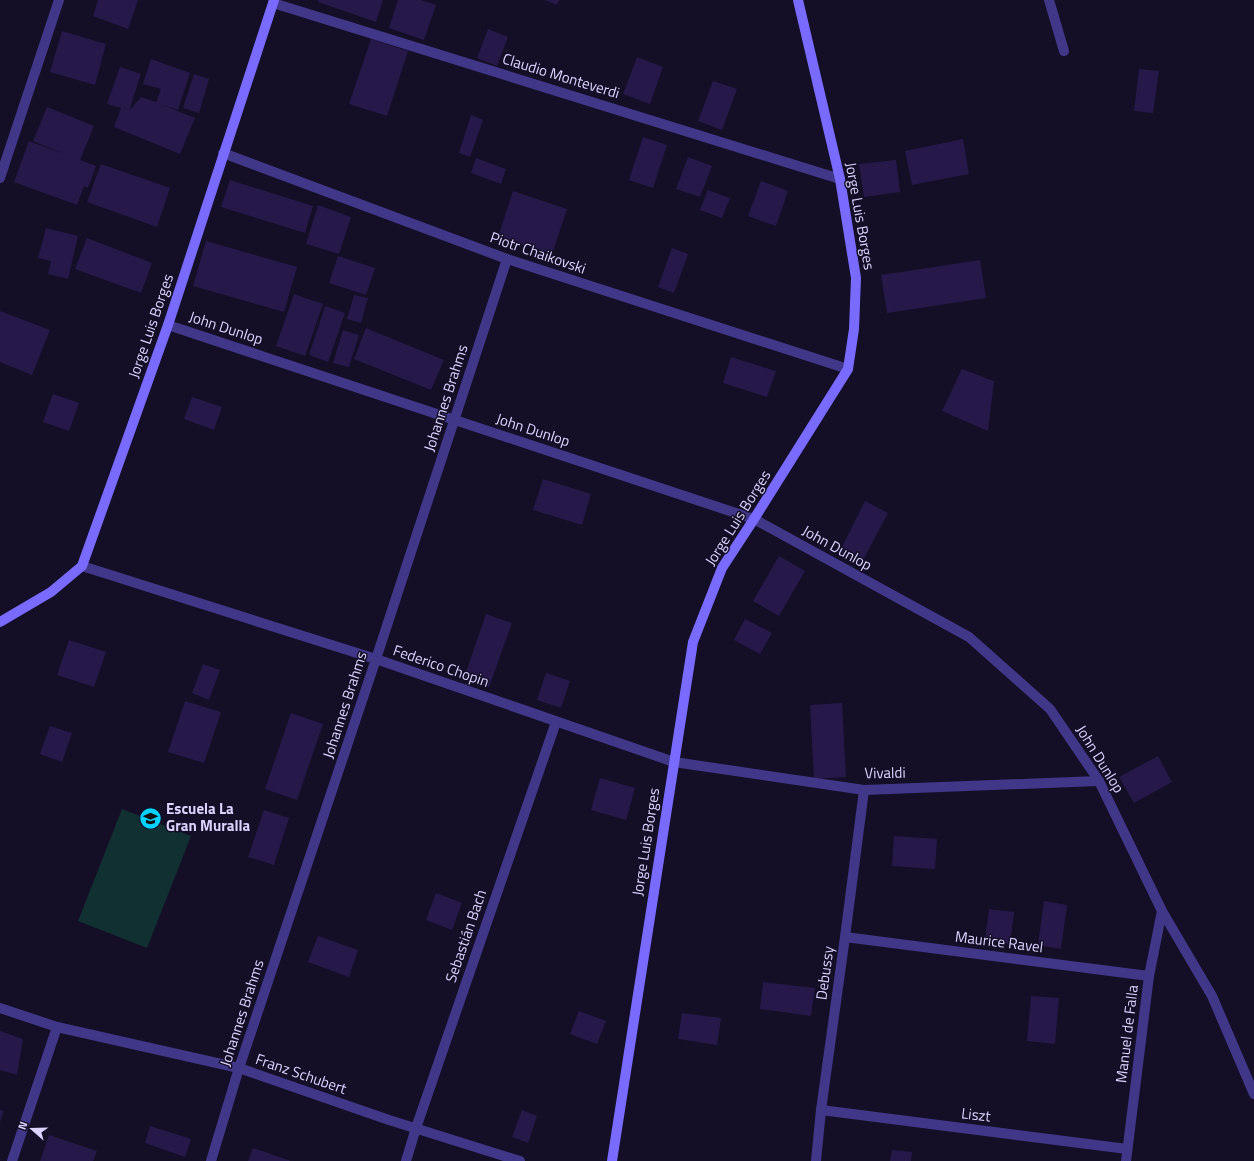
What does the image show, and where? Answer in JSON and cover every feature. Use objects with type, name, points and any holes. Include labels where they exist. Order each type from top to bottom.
[{"type":"street","points":[[0,178],[59,0]]},
{"type":"street","name":"Jorge Luis Borges","points":[[612,1161],[693,642],[722,568],[848,369],[854,329],[856,278],[840,179],[798,0]]},
{"type":"street","points":[[1050,0],[1064,51]]},
{"type":"street","name":"Jorge Luis Borges","points":[[82,566],[168,325],[273,1]]},
{"type":"street","name":"Claudio Monteverdi","points":[[273,1],[840,179]]},
{"type":"street","name":"Piotr Chaikovski","points":[[223,153],[507,259],[848,369]]},
{"type":"street","name":"Johannes Brahms","points":[[211,1161],[239,1068],[376,659],[507,259]]},
{"type":"street","name":"John Dunlop","points":[[168,325],[754,519],[968,637],[1050,709],[1099,781],[1162,911],[1212,996],[1254,1094]]},
{"type":"street","points":[[0,622],[51,592],[82,566]]},
{"type":"street","name":"Federico Chopin","points":[[82,566],[376,659],[674,762]]},
{"type":"street","name":"Sebastián Bach","points":[[406,1161],[416,1128],[556,722]]},
{"type":"street","name":"Vivaldi","points":[[674,762],[864,790],[1099,781]]},
{"type":"street","name":"Debussy","points":[[816,1161],[820,1110],[845,937],[864,790]]},
{"type":"street","name":"Manuel de Falla","points":[[1126,1161],[1150,976],[1162,911]]},
{"type":"street","name":"Maurice Ravel","points":[[845,937],[1150,976]]},
{"type":"street","name":"Franz Schubert","points":[[0,1008],[58,1027],[239,1068],[389,1120],[520,1161]]},
{"type":"street","points":[[12,1161],[58,1027]]},
{"type":"street","name":"Liszt","points":[[820,1110],[1127,1150]]},
{"type":"green space","points":[[122,809],[191,836],[147,948],[78,921]]},
{"type":"building","points":[[98,0],[138,0],[128,29],[93,16]]},
{"type":"building","points":[[318,0],[383,0],[376,22],[318,2]]},
{"type":"building","points":[[398,0],[421,0],[436,5],[424,40],[389,28]]},
{"type":"building","points":[[545,0],[559,0],[557,5]]},
{"type":"building","points":[[488,29],[508,37],[497,66],[477,58]]},
{"type":"building","points":[[62,31],[106,44],[95,85],[50,72]]},
{"type":"building","points":[[371,39],[408,51],[387,116],[349,104]]},
{"type":"building","points":[[637,57],[663,67],[650,104],[623,94]]},
{"type":"building","points":[[151,59],[190,73],[178,110],[160,104],[195,118],[180,154],[114,127],[121,108],[107,104],[120,67],[141,74],[129,111],[141,97],[156,102],[161,89],[143,84]]},
{"type":"building","points":[[1139,69],[1159,71],[1153,113],[1134,111]]},
{"type":"building","points":[[194,74],[209,79],[199,113],[183,108]]},
{"type":"building","points":[[713,81],[737,89],[722,130],[698,121]]},
{"type":"building","points":[[47,107],[94,126],[80,160],[96,166],[88,188],[84,186],[77,205],[14,182],[29,141],[67,155],[33,141]]},
{"type":"building","points":[[471,115],[483,120],[470,157],[459,153]]},
{"type":"building","points":[[643,137],[667,145],[653,188],[629,180]]},
{"type":"building","points":[[963,139],[969,174],[912,185],[905,151]]},
{"type":"building","points":[[688,157],[712,166],[700,197],[676,189]]},
{"type":"building","points":[[476,158],[506,169],[501,184],[471,173]]},
{"type":"building","points":[[896,160],[900,192],[864,197],[859,164]]},
{"type":"building","points":[[101,164],[170,188],[157,227],[87,202]]},
{"type":"building","points":[[230,180],[313,206],[305,233],[221,207]]},
{"type":"building","points":[[761,181],[788,191],[776,226],[748,216]]},
{"type":"building","points":[[708,190],[730,198],[722,218],[700,210]]},
{"type":"building","points":[[513,191],[567,209],[552,254],[498,237]]},
{"type":"building","points":[[318,205],[351,217],[339,254],[306,244]]},
{"type":"building","points":[[46,228],[78,236],[68,279],[48,274],[51,261],[38,258]]},
{"type":"building","points":[[87,238],[152,263],[141,293],[75,269]]},
{"type":"building","points":[[206,241],[297,267],[284,312],[193,286]]},
{"type":"building","points":[[672,248],[688,254],[674,293],[658,287]]},
{"type":"building","points":[[338,256],[375,268],[366,295],[329,283]]},
{"type":"building","points":[[980,260],[986,298],[887,313],[881,275]]},
{"type":"building","points":[[294,294],[323,304],[305,356],[276,346]]},
{"type":"building","points":[[354,295],[368,298],[361,323],[347,319]]},
{"type":"building","points":[[325,306],[345,313],[328,362],[309,355]]},
{"type":"building","points":[[0,311],[50,330],[32,375],[0,362]]},
{"type":"building","points":[[366,328],[444,360],[431,390],[354,359]]},
{"type":"building","points":[[343,330],[359,335],[349,367],[333,363]]},
{"type":"building","points":[[731,357],[776,371],[767,397],[723,383]]},
{"type":"building","points":[[962,369],[994,381],[988,431],[942,411]]},
{"type":"building","points":[[53,394],[79,403],[69,431],[43,422]]},
{"type":"building","points":[[192,397],[222,407],[214,430],[184,419]]},
{"type":"building","points":[[543,479],[591,494],[582,525],[533,510]]},
{"type":"building","points":[[865,501],[888,513],[861,564],[839,553]]},
{"type":"building","points":[[779,556],[805,571],[779,616],[753,601]]},
{"type":"building","points":[[486,614],[512,623],[489,687],[464,678]]},
{"type":"building","points":[[745,619],[772,633],[760,654],[734,640]]},
{"type":"building","points":[[69,640],[106,652],[94,687],[57,675]]},
{"type":"building","points":[[203,664],[220,670],[209,700],[192,693]]},
{"type":"building","points":[[546,673],[570,681],[561,708],[537,700]]},
{"type":"building","points":[[185,701],[221,712],[204,763],[168,752]]},
{"type":"building","points":[[842,703],[846,777],[814,779],[810,705]]},
{"type":"building","points":[[291,713],[323,724],[297,800],[265,789]]},
{"type":"building","points":[[50,726],[72,733],[62,762],[40,754]]},
{"type":"building","points":[[1158,756],[1172,782],[1134,803],[1119,777]]},
{"type":"building","points":[[600,778],[635,788],[626,820],[591,810]]},
{"type":"building","points":[[264,810],[289,818],[274,865],[248,857]]},
{"type":"building","points":[[894,836],[937,839],[935,869],[892,866]]},
{"type":"building","points":[[436,893],[462,903],[452,930],[426,920]]},
{"type":"building","points":[[1044,901],[1067,905],[1061,949],[1038,945]]},
{"type":"building","points":[[989,909],[1014,912],[1010,944],[985,941]]},
{"type":"building","points":[[318,936],[358,950],[349,977],[308,962]]},
{"type":"building","points":[[763,982],[815,988],[811,1016],[760,1009]]},
{"type":"building","points":[[1031,996],[1059,998],[1055,1044],[1027,1041]]},
{"type":"building","points":[[579,1011],[606,1021],[597,1044],[570,1034]]},
{"type":"building","points":[[682,1013],[721,1018],[717,1045],[678,1039]]},
{"type":"building","points":[[0,1031],[23,1039],[17,1075],[0,1070]]},
{"type":"building","points":[[0,1110],[4,1111],[0,1122]]},
{"type":"building","points":[[522,1110],[537,1116],[528,1143],[512,1137]]},
{"type":"building","points":[[150,1126],[191,1139],[185,1157],[145,1143]]},
{"type":"building","points":[[49,1135],[97,1151],[93,1161],[40,1161]]},
{"type":"building","points":[[253,1148],[291,1161],[248,1161]]},
{"type":"building","points":[[892,1150],[912,1152],[911,1161],[890,1161]]},
{"type":"place","name":"Escuela La Gran Muralla","points":[[150,818]]}]
